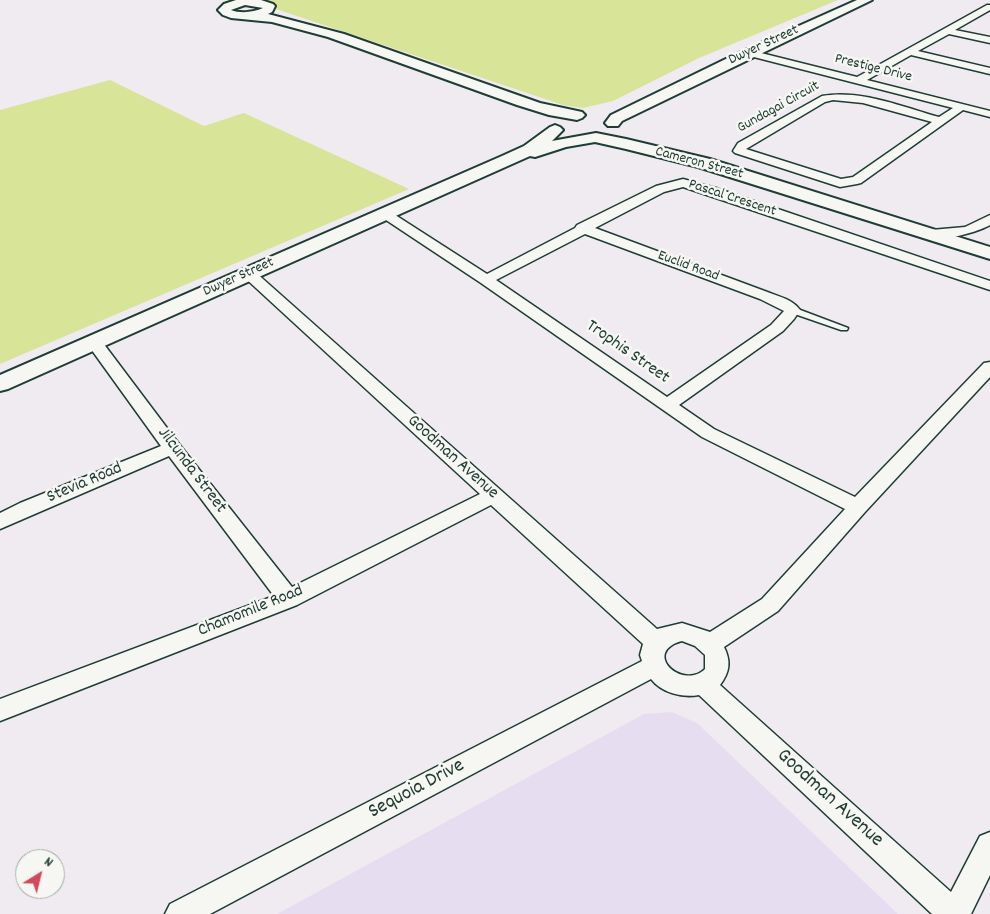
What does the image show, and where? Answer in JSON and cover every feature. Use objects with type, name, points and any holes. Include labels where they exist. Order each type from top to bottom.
[{"type":"street","name":"Dwyer Street","points":[[478,173],[537,151],[564,143],[592,139],[614,132],[616,118],[749,53],[866,0]]},
{"type":"street","points":[[324,32],[271,4],[257,14],[243,9],[271,18],[324,32],[470,83],[534,108],[588,113]]},
{"type":"street","points":[[858,81],[990,7]]},
{"type":"street","points":[[948,31],[990,40]]},
{"type":"street","points":[[909,52],[990,71]]},
{"type":"street","name":"Prestige Drive","points":[[749,53],[990,114]]},
{"type":"street","points":[[470,83],[555,130]]},
{"type":"street","name":"Dwyer Street","points":[[0,384],[536,146],[550,137],[555,130],[553,126],[558,120],[663,94]]},
{"type":"street","name":"Gundagai Circuit","points":[[941,121],[853,98],[833,96],[822,99],[742,144],[739,151],[840,183],[851,182],[941,121],[961,107]]},
{"type":"street","name":"Cameron Street","points":[[588,113],[634,134],[800,194]]},
{"type":"street","name":"Cameron Street","points":[[555,130],[569,137],[626,144],[704,163],[988,252]]},
{"type":"street","name":"Pascal Crescent","points":[[486,280],[582,228],[660,189],[683,183],[712,191],[990,286]]},
{"type":"street","name":"Trophis Street","points":[[384,214],[486,280],[708,433],[858,507]]},
{"type":"street","points":[[931,234],[958,233],[972,230],[987,221]]},
{"type":"street","points":[[987,221],[980,232],[979,240],[988,252]]},
{"type":"street","name":"Euclid Road","points":[[582,228],[771,298],[792,310]]},
{"type":"street","name":"Goodman Avenue","points":[[249,274],[494,495],[655,654]]},
{"type":"street","points":[[667,405],[776,328],[789,316],[792,310]]},
{"type":"street","name":"Jilcunda Street","points":[[94,342],[172,448],[289,599]]},
{"type":"street","points":[[710,644],[770,604],[990,367]]},
{"type":"street","name":"Stevia Road","points":[[0,522],[27,508],[172,448]]},
{"type":"street","name":"Chamomile Road","points":[[0,710],[289,599],[494,495]]},
{"type":"street","points":[[682,632],[697,636],[710,644],[716,653],[719,662],[718,671],[712,679],[703,684],[692,687],[680,686],[660,675],[655,654],[662,636],[682,632]]},
{"type":"street","name":"Sequoia Drive","points":[[180,914],[655,654]]},
{"type":"street","name":"Goodman Avenue","points":[[703,684],[954,914]]},
{"type":"street","points":[[954,914],[990,846]]},
{"type":"lane","name":"Euclid Road","points":[[792,310],[844,328]]},
{"type":"shaded area","points":[[672,712],[697,723],[898,914],[277,914],[644,714]]},
{"type":"green space","points":[[249,0],[838,0],[699,58],[613,101],[583,108],[563,105]]},
{"type":"green space","points":[[110,80],[204,126],[244,113],[409,189],[0,364],[0,110]]}]
